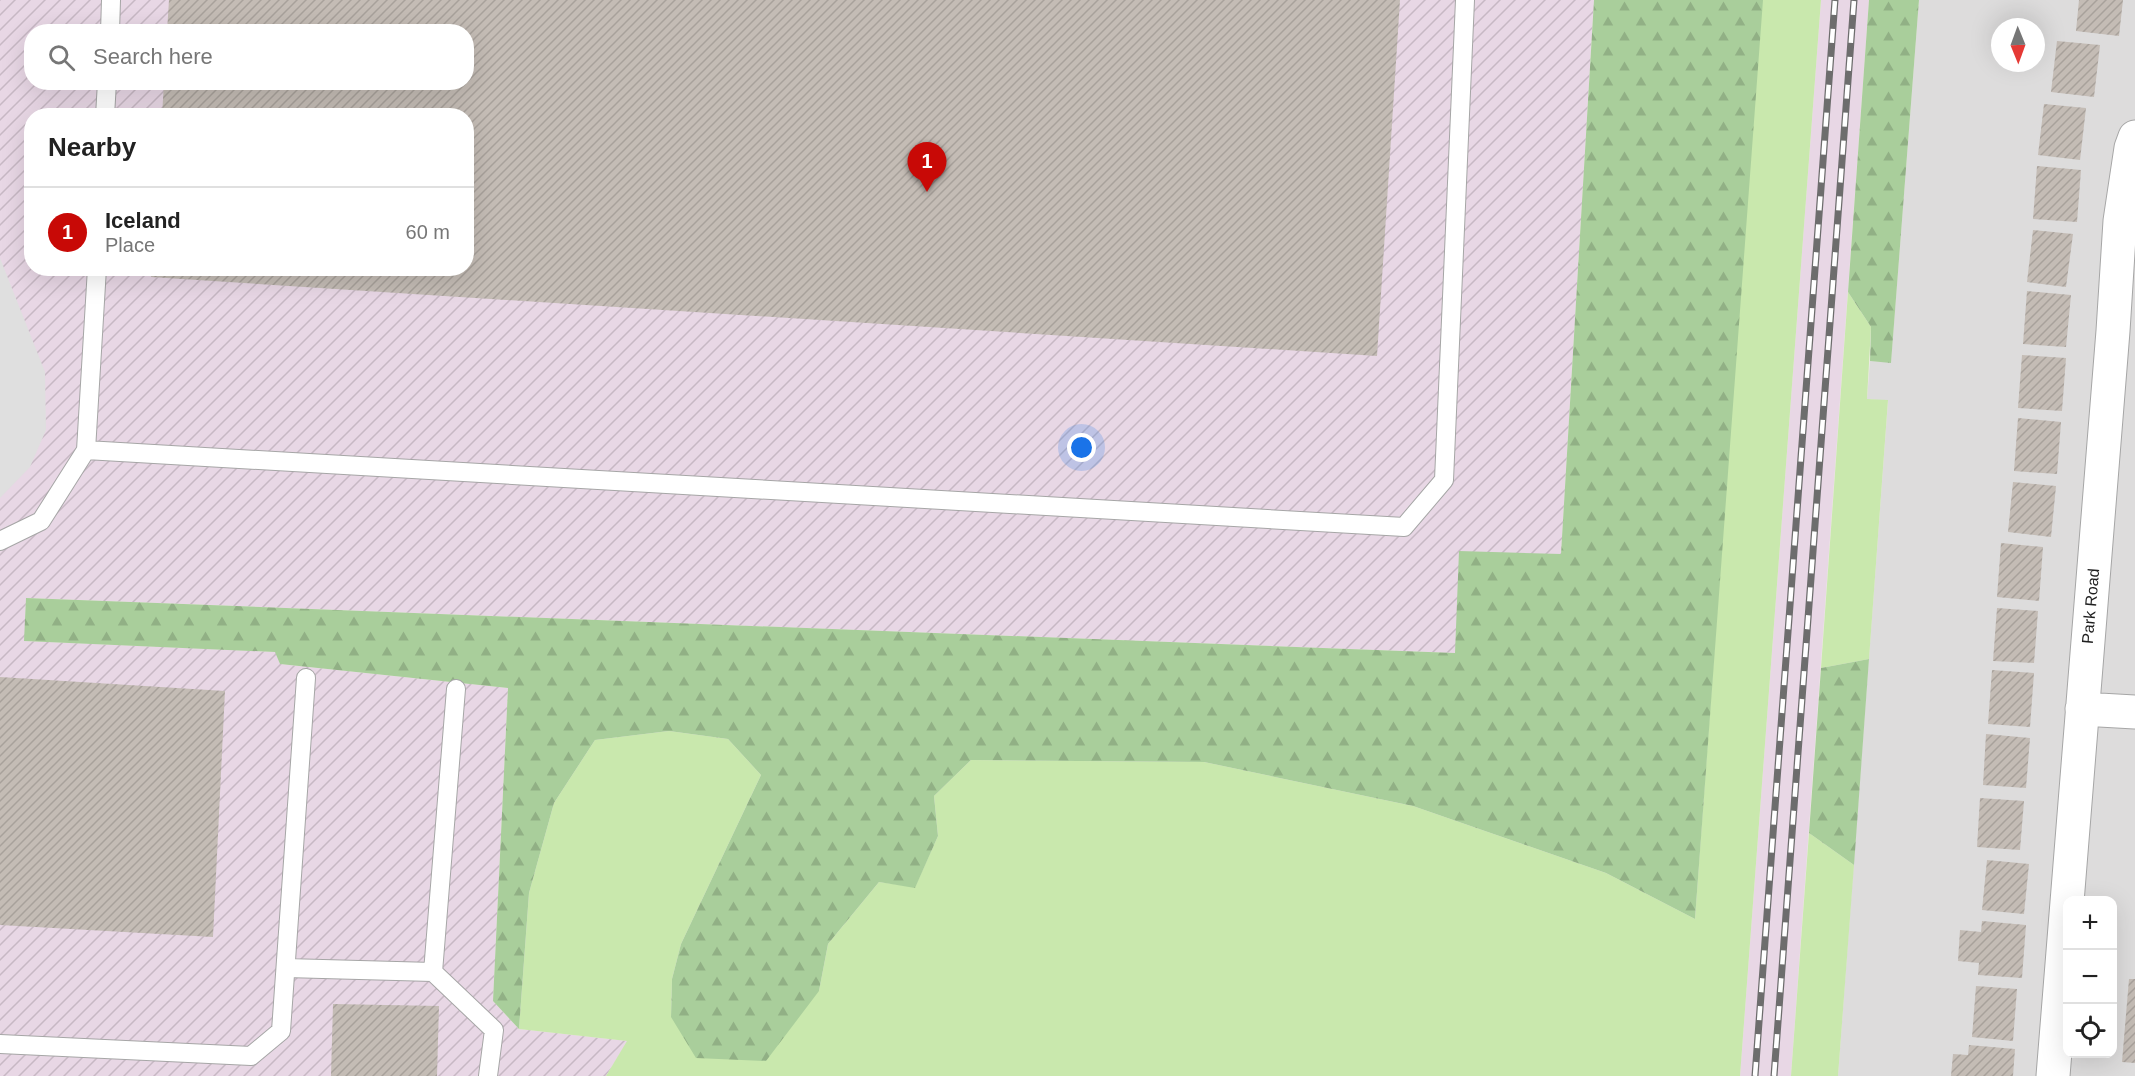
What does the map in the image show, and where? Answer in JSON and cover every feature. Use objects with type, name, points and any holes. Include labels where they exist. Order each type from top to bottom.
[{"type":"street","name":"Park Road","points":[[2054,1076],[2082,709],[2124,332],[2120,220],[2131,148],[2135,137]]},
{"type":"street","points":[[2082,709],[2135,712]]},
{"type":"lane","points":[[110,24],[111,0]]},
{"type":"lane","points":[[87,450],[1404,527],[1444,480],[1466,0]]},
{"type":"lane","points":[[105,108],[107,90]]},
{"type":"lane","points":[[0,541],[41,521],[87,450],[97,276]]},
{"type":"lane","points":[[0,1044],[251,1056],[281,1031],[306,678]]},
{"type":"lane","points":[[433,972],[456,688]]},
{"type":"lane","points":[[286,968],[433,972],[494,1030],[488,1076]]},
{"type":"shaded area","points":[[0,0],[1594,0],[1561,555],[1455,653],[26,598],[25,641],[276,652],[280,664],[508,688],[493,1001],[519,1029],[628,1041],[606,1076],[0,1076]]},
{"type":"shaded area","points":[[1821,0],[1869,0],[1791,1076],[1740,1076]]},
{"type":"shaded area","points":[[1919,0],[2135,0],[2135,1076],[1838,1076],[1888,401],[1867,399],[1870,361],[1891,362]]},
{"type":"shaded area","points":[[0,258],[45,372],[46,430],[30,467],[0,498]]},
{"type":"green space","points":[[1594,0],[1763,0],[1695,919],[1606,873],[1413,806],[1204,762],[971,760],[934,796],[938,836],[915,888],[879,882],[828,944],[819,991],[766,1061],[696,1058],[671,1017],[672,979],[681,944],[761,775],[728,739],[669,731],[595,740],[554,803],[529,893],[519,1029],[493,1001],[508,688],[280,664],[275,652],[24,641],[26,598],[1455,653],[1459,551],[1561,554]]},
{"type":"green space","points":[[1761,0],[1821,0],[1740,1076],[606,1076],[627,1041],[519,1029],[529,893],[554,803],[595,740],[669,731],[728,739],[761,775],[681,944],[672,979],[671,1017],[819,991],[828,944],[879,882],[915,887],[938,836],[934,796],[971,760],[1204,762],[1413,806],[1606,873],[1695,919]]},
{"type":"green space","points":[[1869,0],[1919,0],[1891,363],[1870,361],[1871,327],[1848,292]]},
{"type":"green space","points":[[1848,292],[1871,327],[1867,399],[1888,400],[1869,659],[1821,668]]},
{"type":"green space","points":[[1869,659],[1854,865],[1809,833],[1821,668]]},
{"type":"green space","points":[[1809,833],[1854,865],[1838,1076],[1791,1076]]},
{"type":"building","points":[[169,0],[1400,0],[1377,356],[151,277],[474,276],[474,108],[162,108],[164,90],[474,90],[474,24],[168,24]]},
{"type":"building","points":[[2079,0],[2123,0],[2119,36],[2076,31]]},
{"type":"building","points":[[2057,41],[2100,45],[2094,97],[2051,92]]},
{"type":"building","points":[[2044,104],[2086,108],[2080,160],[2038,155]]},
{"type":"building","points":[[2037,166],[2081,170],[2077,222],[2033,219]]},
{"type":"building","points":[[2033,230],[2073,234],[2066,287],[2027,282]]},
{"type":"building","points":[[2027,291],[2071,295],[2066,347],[2023,344]]},
{"type":"building","points":[[2022,355],[2066,358],[2062,411],[2018,408]]},
{"type":"building","points":[[2018,418],[2061,422],[2057,474],[2014,471]]},
{"type":"building","points":[[2013,482],[2056,486],[2051,537],[2008,532]]},
{"type":"building","points":[[2001,543],[2043,547],[2039,601],[1997,597]]},
{"type":"building","points":[[1997,608],[2038,611],[2034,663],[1993,661]]},
{"type":"building","points":[[1992,670],[2034,673],[2030,727],[1988,724]]},
{"type":"building","points":[[0,677],[225,691],[213,937],[0,925]]},
{"type":"building","points":[[1986,734],[2030,738],[2026,788],[1983,785]]},
{"type":"building","points":[[1980,798],[2024,801],[2020,850],[1977,847]]},
{"type":"building","points":[[1987,860],[2029,864],[2024,914],[1982,910]]},
{"type":"building","points":[[1982,921],[2026,925],[2022,978],[1978,975],[1979,963],[1958,961],[1960,930],[1981,932]]},
{"type":"building","points":[[2129,979],[2135,979],[2135,1063],[2122,1062]]},
{"type":"building","points":[[1976,986],[2017,989],[2013,1041],[1972,1037]]},
{"type":"building","points":[[333,1004],[439,1006],[437,1076],[331,1076]]},
{"type":"building","points":[[1969,1045],[2015,1049],[2013,1076],[1951,1076],[1953,1054],[1968,1055]]},
{"type":"railway","points":[[1755,1076],[1835,0]]},
{"type":"railway","points":[[1774,1076],[1854,0]]},
{"type":"place","name":"Iceland","points":[[927,192]]}]
